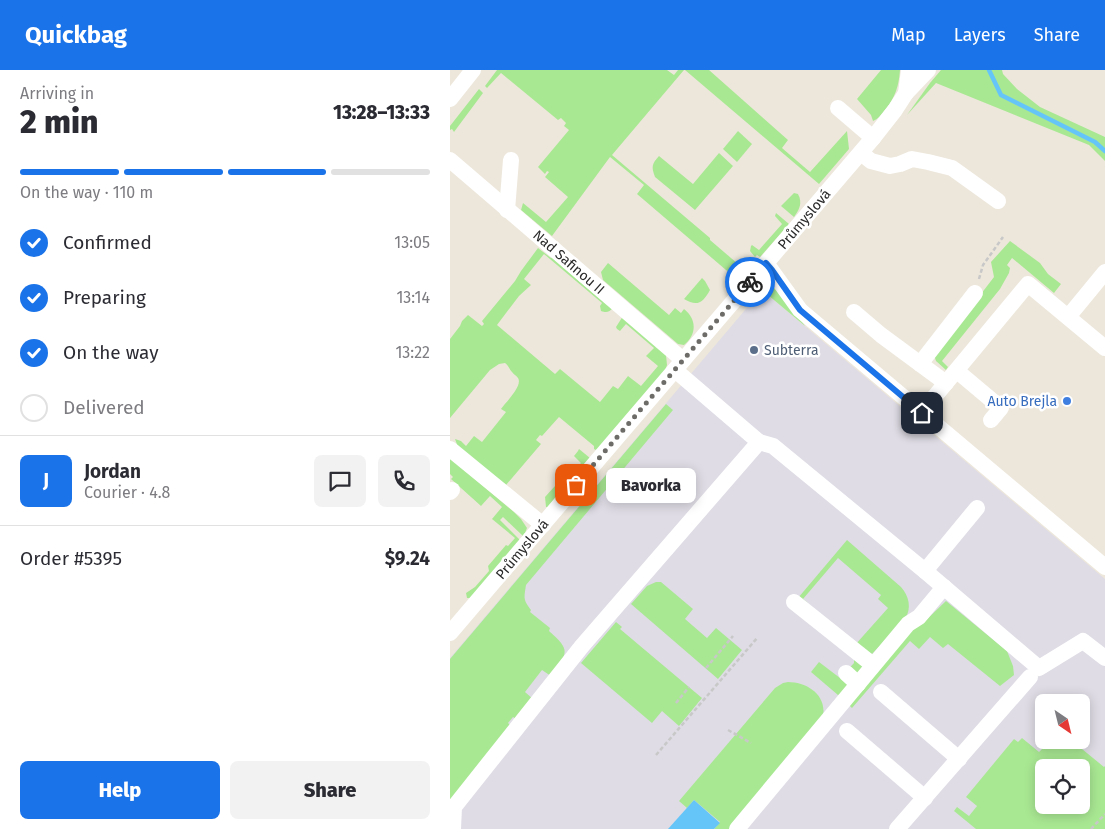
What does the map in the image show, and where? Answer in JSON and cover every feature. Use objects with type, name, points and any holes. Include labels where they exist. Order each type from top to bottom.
[{"type":"street","points":[[450,99],[473,70]]},
{"type":"street","name":"Průmyslová","points":[[450,633],[861,153],[906,93],[909,70]]},
{"type":"street","points":[[906,93],[928,70]]},
{"type":"street","points":[[838,108],[873,138]]},
{"type":"street","points":[[861,153],[871,161],[890,166],[912,159],[952,168],[998,201]]},
{"type":"street","points":[[507,210],[512,160]]},
{"type":"street","name":"Nad Safinou II","points":[[452,163],[679,365],[759,442],[773,446],[925,570],[1039,668],[1083,641],[1105,658]]},
{"type":"street","points":[[766,263],[800,310],[1105,567]]},
{"type":"street","points":[[1068,317],[1105,272]]},
{"type":"street","points":[[922,413],[1028,284],[1105,348]]},
{"type":"street","points":[[920,364],[975,293]]},
{"type":"street","points":[[854,312],[920,364],[951,377],[1001,408],[991,420]]},
{"type":"street","points":[[453,829],[454,807],[582,646],[759,442]]},
{"type":"street","points":[[450,449],[542,525]]},
{"type":"street","points":[[925,570],[976,508]]},
{"type":"street","points":[[737,829],[852,678],[873,665],[908,624],[919,617],[944,587]]},
{"type":"street","points":[[794,602],[873,665]]},
{"type":"street","points":[[897,829],[1030,677]]},
{"type":"street","points":[[881,692],[959,759]]},
{"type":"street","points":[[847,731],[925,798]]},
{"type":"path","points":[[975,293],[983,265],[1003,237]]},
{"type":"path","points":[[706,668],[733,636]]},
{"type":"path","points":[[656,755],[758,637]]},
{"type":"path","points":[[676,703],[689,687]]},
{"type":"path","points":[[728,730],[751,743]]},
{"type":"path","points":[[1092,829],[1105,814]]},
{"type":"shaded area","points":[[762,290],[1105,579],[1105,799],[1080,829],[450,829],[450,658]]},
{"type":"green space","points":[[497,70],[667,70],[674,75],[678,70],[684,70],[612,155],[739,263],[745,272],[735,274],[726,270],[637,194],[644,185],[610,157],[552,236],[521,210],[523,203],[546,222],[568,197],[545,177],[549,172],[547,171],[545,174],[538,167],[569,130],[564,126],[566,123],[561,118],[558,120],[501,73],[487,88],[485,86]]},
{"type":"green space","points":[[685,70],[709,70],[788,140],[782,148],[810,172],[847,131],[849,149],[819,184]]},
{"type":"green space","points":[[881,70],[900,70],[899,81],[891,101],[881,115],[873,121],[871,115],[857,99]]},
{"type":"green space","points":[[941,70],[1002,70],[1003,74],[1017,89],[1040,107],[1105,137],[1105,161],[1089,145],[936,83],[907,115]]},
{"type":"green space","points":[[479,89],[483,93],[454,132],[452,129],[450,130],[450,126]]},
{"type":"green space","points":[[738,131],[752,144],[737,162],[723,149]]},
{"type":"green space","points":[[719,153],[733,166],[695,210],[655,177],[653,165],[659,156],[693,184]]},
{"type":"green space","points":[[794,193],[798,194],[800,203],[794,217],[781,206]]},
{"type":"green space","points":[[776,213],[789,224],[760,257],[757,255],[755,257],[750,251],[751,246],[759,250],[782,224],[775,216]]},
{"type":"green space","points":[[1010,241],[1040,263],[1048,274],[1061,284],[1054,293],[1012,258],[1007,265],[1010,268],[1009,273],[1000,289],[942,361],[948,367],[946,370],[936,361],[934,355],[994,277],[991,262]]},
{"type":"green space","points":[[538,248],[551,258],[553,256],[613,308],[608,312],[601,311],[600,306],[602,303],[544,254],[524,279],[531,285],[519,296],[497,325],[555,374],[560,369],[600,402],[613,386],[618,389],[628,376],[641,386],[658,366],[646,356],[654,348],[626,324],[620,331],[617,329],[616,327],[623,316],[666,355],[667,365],[665,371],[599,448],[594,449],[594,446],[559,417],[536,440],[541,444],[506,485],[459,450],[455,439],[461,441],[466,446],[474,436],[482,442],[506,412],[501,409],[516,389],[519,381],[518,378],[505,363],[499,364],[490,370],[450,418],[450,339],[468,315],[482,326],[484,324],[482,321],[515,281]]},
{"type":"green space","points":[[608,263],[669,315],[675,308],[681,313],[684,309],[688,313],[694,327],[691,337],[684,345],[678,344],[603,280],[601,272]]},
{"type":"green space","points":[[702,278],[710,290],[705,298],[696,303],[684,299]]},
{"type":"green space","points":[[766,281],[775,285],[805,326],[762,290],[761,288]]},
{"type":"green space","points":[[666,404],[673,410],[526,585],[525,599],[531,610],[530,612],[550,628],[549,631],[561,643],[565,652],[561,662],[551,676],[542,670],[525,692],[533,699],[516,719],[513,717],[508,723],[511,726],[450,802],[450,659]]},
{"type":"green space","points":[[579,449],[590,458],[549,507],[546,507],[545,497],[555,486],[559,489],[581,463],[574,456]]},
{"type":"green space","points":[[450,458],[514,512],[527,528],[523,536],[503,517],[500,520],[520,540],[471,598],[467,598],[466,593],[475,587],[489,571],[488,566],[506,545],[508,546],[515,538],[492,519],[502,507],[490,496],[481,506],[451,479],[453,477],[450,474]]},
{"type":"green space","points":[[847,540],[901,587],[909,602],[905,619],[872,654],[855,645],[888,608],[878,599],[881,595],[838,558],[803,599],[808,603],[798,598]]},
{"type":"green space","points":[[661,582],[693,609],[685,619],[707,638],[716,628],[742,650],[718,679],[631,604],[647,586]]},
{"type":"green space","points":[[946,601],[1007,651],[1013,666],[1014,675],[1000,686],[948,644],[943,648],[930,637],[919,649],[910,641],[852,708],[849,705],[909,629],[924,622]]},
{"type":"green space","points":[[616,622],[622,627],[620,629],[702,698],[679,726],[662,711],[652,723],[581,663]]},
{"type":"green space","points":[[860,657],[864,670],[842,694],[838,695],[811,672],[819,662],[840,678],[854,663],[854,660]]},
{"type":"green space","points":[[788,682],[802,684],[814,691],[822,702],[823,716],[730,829],[714,829],[720,822],[694,800],[687,808],[679,801],[775,688]]},
{"type":"green space","points":[[1022,738],[1039,752],[1042,749],[1082,749],[1105,766],[1105,829],[976,829],[954,811],[957,807],[969,816],[977,806],[966,797],[1014,739],[1018,742]]},
{"type":"water","points":[[694,800],[720,823],[714,829],[668,829]]},
{"type":"waterway","points":[[989,70],[1001,95],[1095,142],[1105,151]]},
{"type":"way so far","points":[[576,485],[750,282]]},
{"type":"place","name":"Subterra","points":[[754,350]]},
{"type":"place","name":"Auto Brejla","points":[[1067,401]]},
{"type":"place","name":"Bavorka","points":[[576,485]]},
{"type":"route","points":[[750,282],[766,263],[800,310],[922,413]]}]
